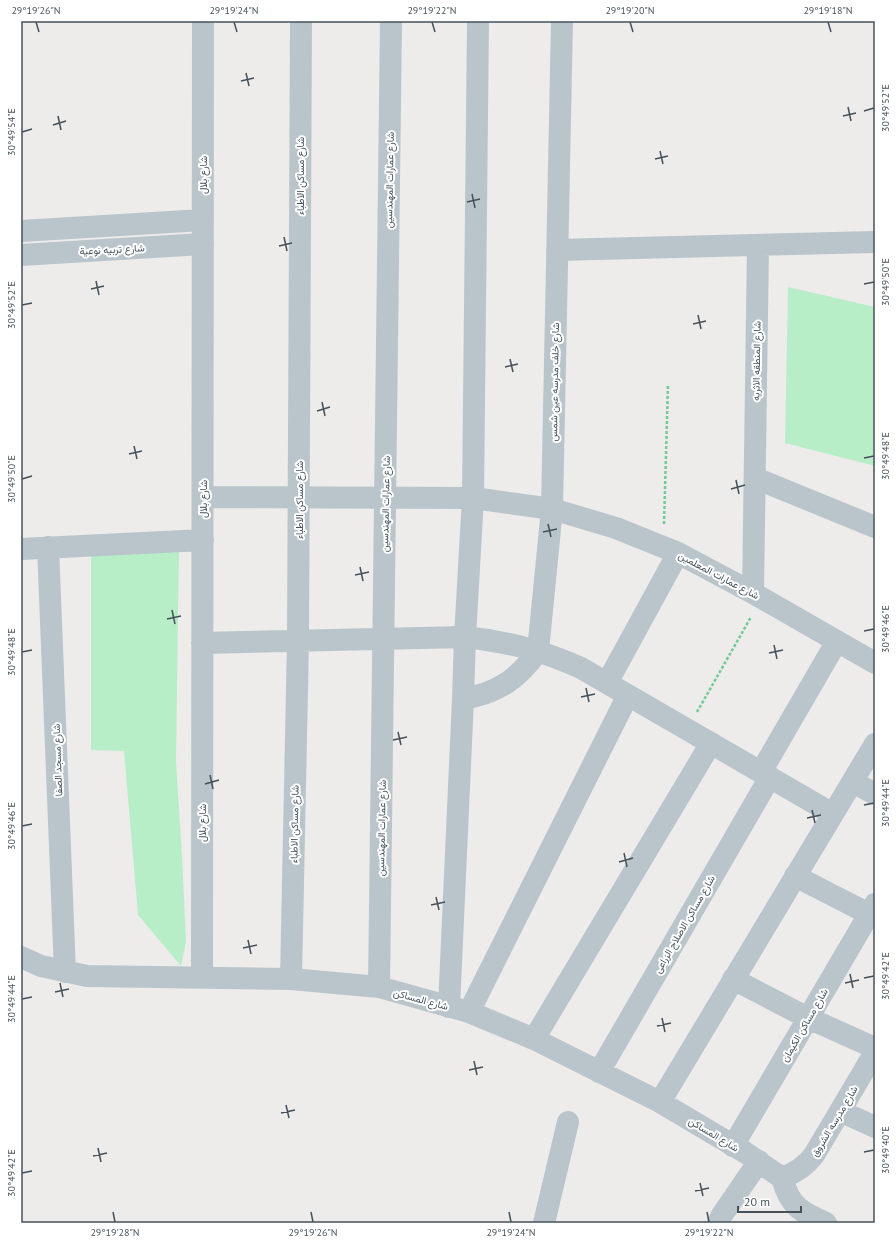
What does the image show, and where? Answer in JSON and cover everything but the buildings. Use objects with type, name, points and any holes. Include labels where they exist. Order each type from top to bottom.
[{"type":"street","name":"شارع بلال","points":[[202,977],[203,21]]},
{"type":"street","name":"شارع مساكن الاطباء","points":[[291,979],[298,641],[301,21]]},
{"type":"street","name":"شارع عمارات المهندسين","points":[[379,987],[391,21]]},
{"type":"street","points":[[459,1009],[463,699],[473,498],[478,21]]},
{"type":"street","name":"شارع خلف مدرسه عين شمس","points":[[538,651],[552,509],[562,21]]},
{"type":"street","points":[[21,231],[203,220]]},
{"type":"street","points":[[557,250],[875,242]]},
{"type":"street","name":"شارع تربيه نوعية","points":[[21,255],[203,244]]},
{"type":"street","name":"شارع المنطقه الاثريه","points":[[757,595],[754,478],[758,245]]},
{"type":"street","points":[[754,478],[875,528]]},
{"type":"street","name":"شارع عمارات المعلمين","points":[[203,497],[473,498],[552,509],[616,528],[671,550],[757,595],[875,663]]},
{"type":"street","points":[[21,549],[202,540]]},
{"type":"street","name":"شارع مسجد الصفا","points":[[48,548],[65,972]]},
{"type":"street","points":[[607,683],[671,550]]},
{"type":"street","points":[[202,643],[465,637],[495,640],[538,651],[581,668],[833,814]]},
{"type":"street","name":"شارع مساكن الاصلاح الزراعى","points":[[599,1072],[766,775],[837,642]]},
{"type":"street","points":[[463,699],[493,691],[507,683],[519,674],[538,651]]},
{"type":"street","points":[[459,1009],[628,695]]},
{"type":"street","points":[[534,1039],[711,743]]},
{"type":"street","points":[[660,1102],[875,744]]},
{"type":"street","points":[[853,782],[875,794]]},
{"type":"street","points":[[795,876],[873,912]]},
{"type":"street","name":"شارع مساكن الكيمان","points":[[733,1146],[808,1018],[873,912]]},
{"type":"street","name":"شارع المساكن","points":[[21,957],[41,966],[87,976],[291,979],[379,987],[459,1009],[534,1039],[660,1102],[759,1161],[782,1178]]},
{"type":"street","points":[[734,979],[808,1018],[875,1048]]},
{"type":"street","name":"شارع مدرسه الشروق","points":[[782,1178],[799,1170],[807,1164],[814,1155],[875,1052]]},
{"type":"street","points":[[840,1111],[875,1127]]},
{"type":"street","points":[[544,1223],[568,1122]]},
{"type":"street","points":[[718,1223],[759,1161]]},
{"type":"street","points":[[782,1178],[786,1192],[792,1202],[804,1213],[826,1223]]},
{"type":"path","points":[[668,385],[671,550]]},
{"type":"path","points":[[687,729],[757,595]]},
{"type":"green space","points":[[788,287],[875,307],[875,466],[785,443]]},
{"type":"green space","points":[[179,548],[176,761],[186,941],[181,966],[138,915],[124,751],[91,750],[91,552]]}]
